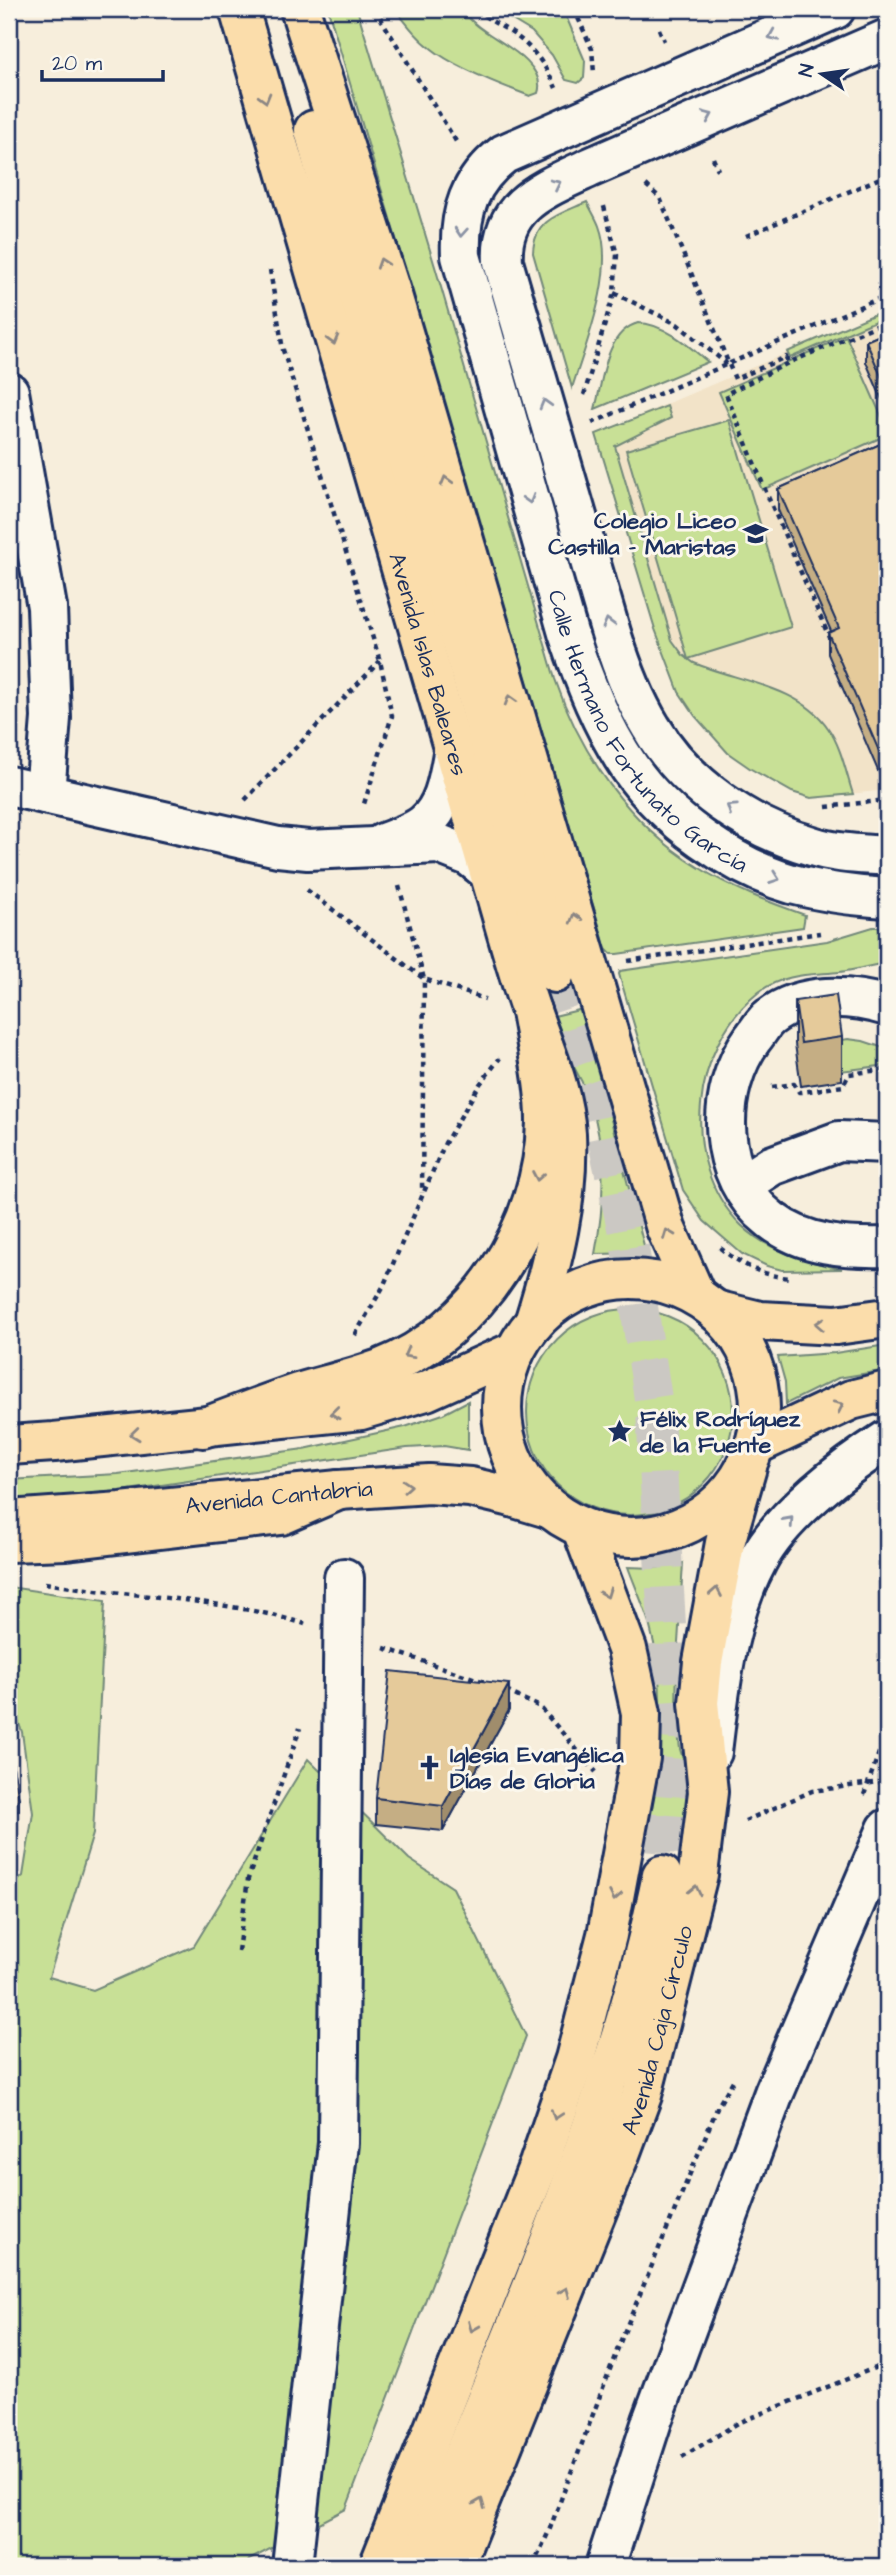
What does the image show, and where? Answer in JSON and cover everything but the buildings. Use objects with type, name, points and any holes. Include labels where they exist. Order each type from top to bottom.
[{"type":"main road","name":"Avenida Islas Baleares","points":[[239,9],[489,872],[513,1006],[559,1084],[566,1143],[566,1176],[559,1225],[547,1279],[503,1392],[504,1436],[520,1475],[548,1508]]},
{"type":"main road","name":"Avenida Islas Baleares","points":[[261,9],[345,247]]},
{"type":"main road","name":"Avenida Islas Baleares","points":[[282,9],[345,247],[555,973]]},
{"type":"main road","points":[[300,9],[392,295],[666,1229],[706,1303]]},
{"type":"main road","points":[[203,1428],[381,1368],[428,1343],[453,1323],[498,1274],[528,1214],[538,1183],[546,1122],[541,1068],[513,1006]]},
{"type":"main road","points":[[9,1445],[203,1428],[360,1410],[426,1391],[524,1337],[560,1300],[593,1284],[628,1279],[663,1283],[706,1303],[760,1321],[836,1325],[887,1318]]},
{"type":"main road","name":"Avenida Caja Círculo","points":[[454,2566],[642,2095],[698,1874],[708,1792],[699,1703],[703,1662],[725,1543],[751,1456],[761,1408],[755,1371],[740,1337],[706,1303]]},
{"type":"main road","points":[[548,1508],[582,1529],[629,1539],[676,1530],[718,1506],[751,1456],[851,1400],[887,1391]]},
{"type":"main road","name":"Avenida Cantabria","points":[[9,1520],[134,1511],[339,1490],[429,1485],[470,1487],[548,1508]]},
{"type":"main road","points":[[9,1542],[66,1540],[281,1515],[339,1490]]},
{"type":"main road","points":[[379,2566],[539,2164],[575,2059],[607,1935],[640,1758],[641,1713],[627,1649],[582,1529]]},
{"type":"main road","name":"Avenida Caja Círculo","points":[[418,2566],[552,2231],[611,2074],[662,1875]]},
{"type":"street","points":[[473,161],[519,145],[835,9]]},
{"type":"street","points":[[628,98],[645,143],[887,39]]},
{"type":"street","name":"Calle Hermano Fortunato García","points":[[645,143],[536,194],[519,207],[506,228],[502,244],[503,262],[625,676],[651,727],[666,749],[710,794],[765,828],[815,847],[887,856]]},
{"type":"street","name":"Calle Hermano Fortunato García","points":[[473,161],[469,197],[462,220],[461,256],[568,633],[584,682],[601,718],[630,768],[648,792],[666,811],[716,848],[763,874],[790,883],[817,890],[887,898]]},
{"type":"street","points":[[9,392],[47,607],[51,718],[27,790],[278,847],[387,860],[439,845],[468,856],[489,872]]},
{"type":"street","points":[[387,860],[433,815],[447,788],[454,748]]},
{"type":"street","points":[[887,1006],[861,999],[838,997],[802,1002],[768,1018],[746,1047],[730,1083],[724,1119],[730,1160],[757,1208],[772,1222],[814,1242],[837,1246],[887,1247]]},
{"type":"street","points":[[742,1185],[771,1166],[839,1141],[887,1143]]},
{"type":"street","points":[[708,1792],[722,1676],[732,1628],[759,1557],[789,1519],[831,1479],[887,1440]]},
{"type":"street","points":[[292,2566],[338,2143],[344,1578]]},
{"type":"street","points":[[605,2566],[652,2421],[774,2093],[887,1829]]},
{"type":"path","points":[[374,9],[473,161]]},
{"type":"path","points":[[574,9],[592,49],[592,82]]},
{"type":"path","points":[[746,236],[887,174]]},
{"type":"path","points":[[639,181],[651,188],[660,198],[735,379],[786,357],[788,363]]},
{"type":"path","points":[[269,264],[283,350],[380,661],[392,716],[363,808]]},
{"type":"path","points":[[614,293],[677,324],[728,364]]},
{"type":"path","points":[[582,427],[887,295]]},
{"type":"path","points":[[836,643],[828,637],[828,631],[726,394],[788,363],[887,321]]},
{"type":"path","points":[[242,803],[387,653]]},
{"type":"path","points":[[821,807],[887,800]]},
{"type":"path","points":[[387,860],[424,979],[422,1197]]},
{"type":"path","points":[[298,883],[354,923],[424,979],[461,993],[513,1006]]},
{"type":"path","points":[[635,960],[824,932]]},
{"type":"path","points":[[352,1341],[383,1287],[445,1143],[480,1084],[507,1048]]},
{"type":"path","points":[[802,1092],[843,1086],[849,1074],[887,1069]]},
{"type":"path","points":[[238,1951],[248,1879],[306,1716]]},
{"type":"path","points":[[742,1822],[812,1791],[887,1781]]},
{"type":"path","points":[[675,2462],[738,2423],[887,2362]]},
{"type":"shaded area","name":"Colegio Liceo Castilla - Maristas","points":[[887,310],[887,790],[811,798],[792,792],[728,753],[695,716],[679,692],[655,629],[596,434]]},
{"type":"green space","points":[[328,9],[357,9],[555,679],[579,734],[593,761],[629,809],[673,850],[723,882],[805,915],[803,927],[617,954],[611,954],[606,949]]},
{"type":"green space","points":[[395,9],[461,9],[479,27],[530,65],[539,83],[538,93],[530,96],[479,76],[441,56],[421,40]]},
{"type":"green space","points":[[494,9],[563,9],[585,61],[584,78],[578,83],[566,80],[552,55],[532,32]]},
{"type":"green space","points":[[587,202],[599,226],[604,264],[597,307],[572,388],[533,253],[534,242],[543,225],[558,214]]},
{"type":"green space","points":[[887,309],[887,316],[790,358],[787,352]]},
{"type":"green space","points":[[638,323],[666,331],[708,362],[595,409],[612,347],[618,336]]},
{"type":"green space","points":[[846,336],[887,429],[887,435],[762,490],[719,392]]},
{"type":"green space","points":[[667,406],[671,418],[615,446],[672,640],[683,655],[694,663],[785,694],[816,714],[836,743],[853,794],[811,798],[792,792],[751,769],[728,753],[695,716],[679,692],[655,629],[596,434]]},
{"type":"green space","points":[[729,420],[791,627],[688,659],[626,450]]},
{"type":"green space","points":[[873,927],[887,927],[887,963],[840,972],[798,976],[768,986],[736,1015],[719,1042],[707,1073],[701,1106],[701,1138],[708,1170],[721,1199],[741,1225],[763,1242],[801,1259],[842,1269],[782,1270],[767,1266],[742,1254],[704,1221],[683,1190],[619,974],[620,971],[827,941]]},
{"type":"green space","points":[[587,1008],[613,1128],[646,1253],[595,1254],[603,1183],[594,1113],[571,1063],[542,1019]]},
{"type":"green space","points":[[848,1039],[887,1049],[887,1065],[841,1071],[837,1041]]},
{"type":"green space","points":[[630,1309],[669,1317],[703,1339],[725,1373],[733,1412],[725,1451],[703,1485],[669,1507],[630,1515],[591,1507],[557,1485],[535,1451],[527,1412],[535,1373],[557,1339],[591,1317]]},
{"type":"green space","points":[[887,1345],[887,1370],[838,1378],[786,1404],[785,1382],[778,1357],[835,1353]]},
{"type":"green space","points":[[468,1401],[468,1450],[444,1446],[407,1448],[122,1491],[9,1500],[9,1480],[118,1474],[304,1449],[405,1427],[443,1414]]},
{"type":"green space","points":[[683,1563],[676,1715],[680,1749],[691,1785],[692,1823],[648,1815],[659,1743],[660,1695],[655,1647],[649,1623],[628,1567],[655,1568]]},
{"type":"green space","points":[[9,1587],[105,1601],[93,1834],[49,1977],[93,1990],[194,1946],[308,1759],[409,1859],[453,1888],[526,2036],[346,2509],[249,2560],[246,2566],[9,2566],[9,1888],[23,1876],[33,1813],[22,1732],[9,1696]]},
{"type":"tunnel","points":[[555,973],[596,1092],[629,1241],[655,1412],[673,1732],[662,1875]]},
{"type":"place","name":"Colegio Liceo Castilla - Maristas","points":[[756,533]]},
{"type":"place","name":"Félix Rodríguez de la Fuente","points":[[620,1431]]},
{"type":"place","name":"Iglesia Evangélica Días de Gloria","points":[[430,1767]]}]
